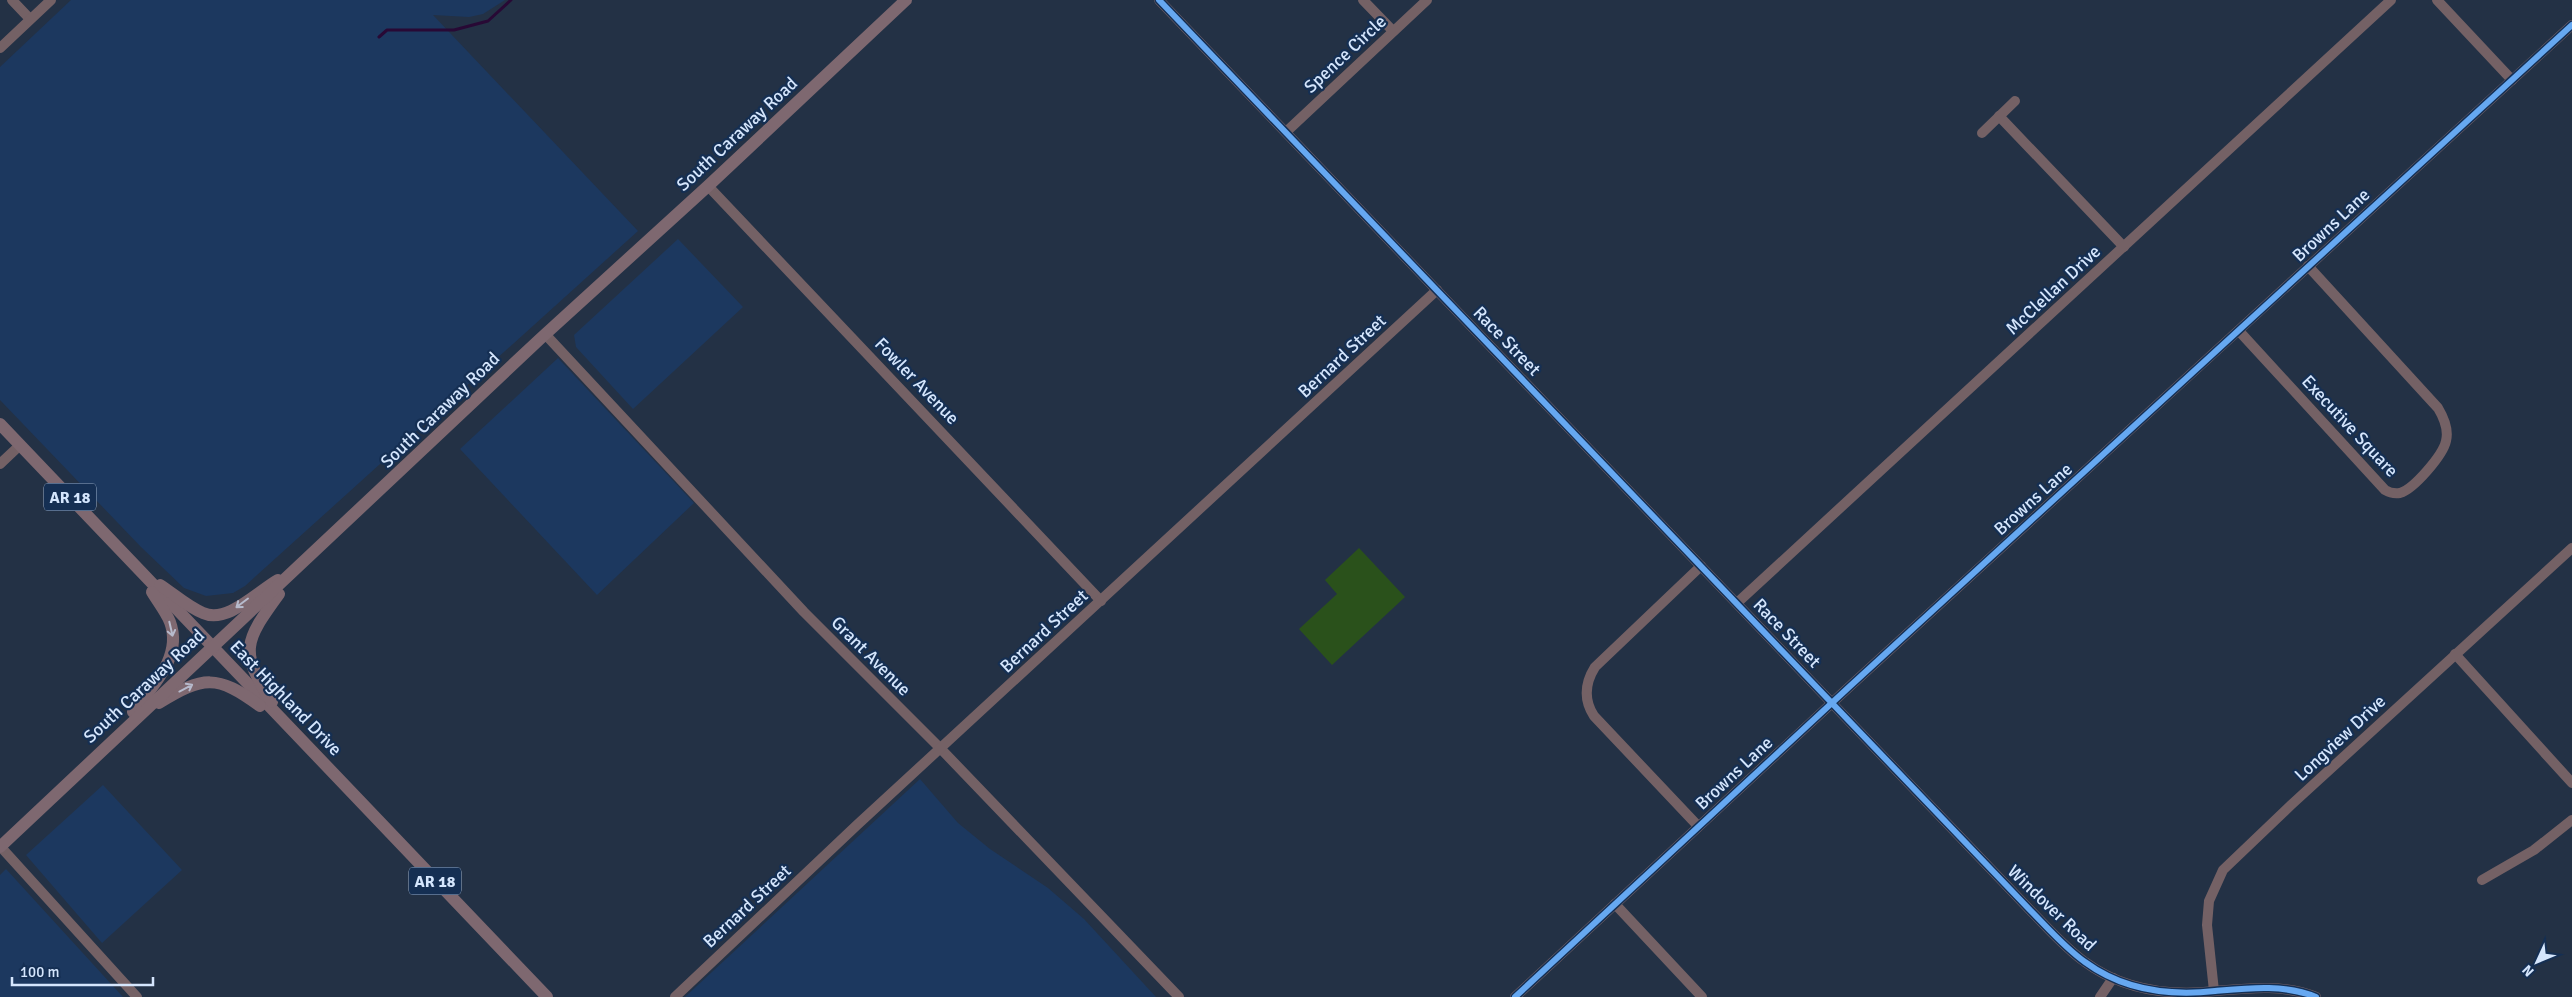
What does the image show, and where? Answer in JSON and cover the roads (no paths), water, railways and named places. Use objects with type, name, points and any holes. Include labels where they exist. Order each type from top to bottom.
[{"type":"main road","name":"South Caraway Road","points":[[0,846],[117,734],[298,568],[545,334],[708,186],[906,0]]},
{"type":"main road","name":"East Highland Drive","points":[[0,424],[547,997]]},
{"type":"main road","points":[[140,571],[200,612],[217,616],[228,613],[259,591],[298,568]]},
{"type":"main road","points":[[278,717],[253,669],[250,644],[260,620],[298,568]]},
{"type":"main road","points":[[117,734],[170,660],[173,643],[169,620],[140,571]]},
{"type":"main road","points":[[117,734],[141,715],[193,684],[200,682],[220,683],[231,687],[278,717]]},
{"type":"street","points":[[12,0],[30,19]]},
{"type":"street","points":[[0,48],[51,0]]},
{"type":"street","name":"Race Street","points":[[1159,0],[1832,702]]},
{"type":"street","points":[[1362,0],[1393,31]]},
{"type":"street","name":"Spence Circle","points":[[1286,132],[1427,0]]},
{"type":"street","name":"McClellan Drive","points":[[1737,603],[2391,0]]},
{"type":"street","points":[[2437,0],[2512,80]]},
{"type":"street","name":"Browns Lane","points":[[1515,997],[1832,702],[2572,25]]},
{"type":"street","points":[[1982,133],[2015,101]]},
{"type":"street","points":[[1999,116],[2124,247]]},
{"type":"street","name":"Fowler Avenue","points":[[708,186],[1100,600]]},
{"type":"street","name":"Executive Square","points":[[2239,331],[2385,490],[2390,493],[2400,493],[2420,476],[2442,452],[2446,438],[2444,419],[2438,408],[2308,266]]},
{"type":"street","name":"Bernard Street","points":[[675,997],[1100,600],[1438,290]]},
{"type":"street","name":"Grant Avenue","points":[[545,334],[809,617],[941,749],[1178,997]]},
{"type":"street","points":[[0,464],[20,445]]},
{"type":"street","name":"Longview Drive","points":[[2214,991],[2207,925],[2209,901],[2223,870],[2572,548]]},
{"type":"street","points":[[1698,826],[1594,716],[1586,696],[1589,677],[1595,667],[1701,566]]},
{"type":"street","points":[[2455,654],[2572,783]]},
{"type":"street","name":"Windover Road","points":[[1832,702],[2030,910],[2076,955],[2113,978],[2154,991],[2214,991],[2260,987],[2291,990],[2316,997]]},
{"type":"street","points":[[2482,880],[2534,850],[2572,820]]},
{"type":"street","points":[[0,846],[137,997]]},
{"type":"street","points":[[1615,904],[1702,997]]},
{"type":"street","points":[[2100,997],[2113,978]]},
{"type":"waterway","points":[[379,37],[387,30],[454,30],[488,21],[511,0]]}]
